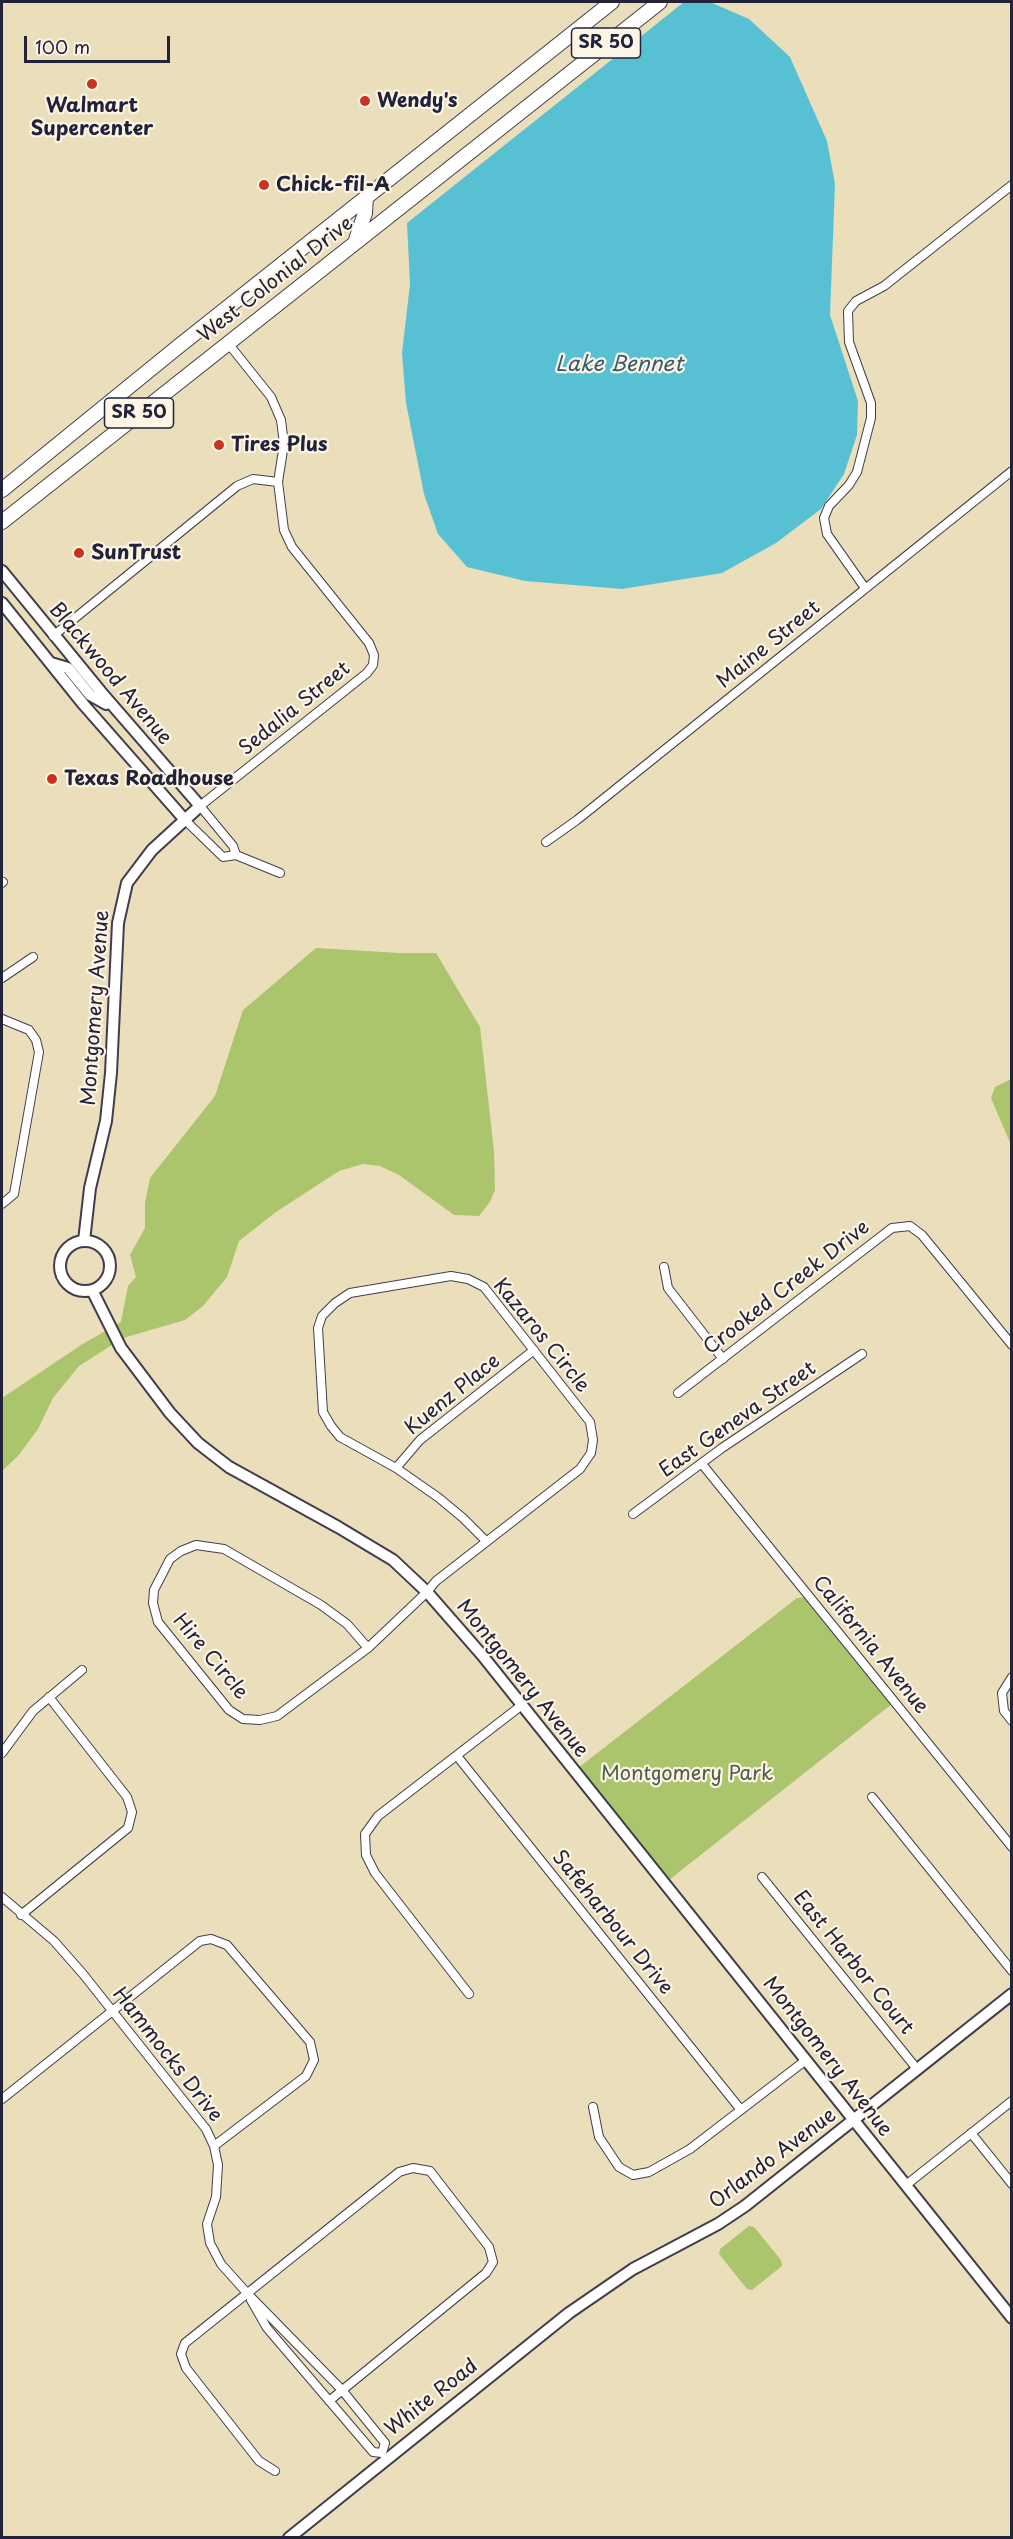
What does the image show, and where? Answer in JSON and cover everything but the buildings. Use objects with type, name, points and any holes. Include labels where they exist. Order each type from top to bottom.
[{"type":"highway","name":"West Colonial Drive","points":[[2,490],[612,2]]},
{"type":"highway","name":"West Colonial Drive","points":[[2,522],[660,2]]},
{"type":"highway","points":[[355,243],[365,213],[366,197]]},
{"type":"street","points":[[865,588],[826,534],[824,518],[829,506],[849,485],[857,472],[871,418],[871,403],[849,342],[848,311],[856,301],[884,286],[1011,185]]},
{"type":"street","points":[[53,636],[237,486],[253,479],[278,482],[284,444],[281,420],[271,397],[227,342]]},
{"type":"street","name":"Maine Street","points":[[546,842],[577,820],[1011,471]]},
{"type":"street","name":"Sedalia Street","points":[[200,806],[367,673],[373,665],[374,655],[369,643],[292,548],[284,530],[278,482]]},
{"type":"street","name":"Blackwood Avenue","points":[[2,572],[53,636],[200,806],[233,846],[236,855]]},
{"type":"street","name":"Blackwood Avenue","points":[[2,603],[84,705],[185,820],[222,857],[236,855],[280,873]]},
{"type":"street","points":[[51,663],[68,668],[90,695],[115,709]]},
{"type":"street","name":"Montgomery Avenue","points":[[84,1241],[90,1188],[106,1121],[111,1073],[118,922],[127,883],[152,850],[200,806]]},
{"type":"street","points":[[2,978],[33,957]]},
{"type":"street","points":[[2,1019],[29,1030],[36,1040],[39,1052],[14,1194],[2,1204]]},
{"type":"street","name":"Crooked Creek Drive","points":[[678,1393],[892,1228],[909,1226],[922,1235],[1011,1345]]},
{"type":"street","points":[[84,1241],[98,1245],[104,1251],[110,1267],[106,1280],[92,1290],[74,1289],[67,1284],[60,1269],[63,1255],[68,1248],[84,1241]]},
{"type":"street","points":[[664,1267],[668,1288],[723,1359]]},
{"type":"street","name":"Kazaros Circle","points":[[428,1592],[436,1581],[580,1469],[591,1453],[593,1440],[590,1422],[484,1287],[468,1279],[451,1276],[350,1293],[334,1303],[322,1316],[318,1328],[323,1412],[340,1437],[396,1468],[463,1518],[486,1541]]},
{"type":"street","name":"Montgomery Avenue","points":[[92,1290],[121,1348],[170,1413],[198,1443],[229,1467],[393,1560],[428,1592],[522,1705],[1011,2318]]},
{"type":"street","name":"Kuenz Place","points":[[396,1468],[420,1440],[534,1350]]},
{"type":"street","name":"East Geneva Street","points":[[633,1514],[862,1354]]},
{"type":"street","name":"California Avenue","points":[[702,1464],[1011,1847]]},
{"type":"street","name":"Hire Circle","points":[[368,1648],[347,1624],[321,1605],[224,1549],[196,1545],[181,1551],[170,1559],[154,1590],[153,1603],[158,1622],[229,1710],[243,1719],[260,1720],[278,1716],[368,1648],[428,1592]]},
{"type":"street","points":[[2,1753],[19,1728],[49,1697],[82,1670]]},
{"type":"street","points":[[1011,1677],[1002,1694],[1004,1711],[1011,1721]]},
{"type":"street","points":[[21,1915],[128,1828],[132,1812],[127,1797],[49,1697]]},
{"type":"street","points":[[469,1994],[375,1873],[366,1855],[365,1834],[378,1816],[522,1705]]},
{"type":"street","name":"Safeharbour Drive","points":[[457,1755],[741,2110]]},
{"type":"street","points":[[872,1797],[1011,1971]]},
{"type":"street","name":"East Harbor Court","points":[[762,1877],[917,2070]]},
{"type":"street","name":"Hammocks Drive","points":[[2,1897],[54,1941],[206,2129],[214,2146],[218,2166],[216,2197],[207,2224],[210,2243],[221,2264],[342,2390],[385,2443],[384,2456],[373,2452],[267,2328],[248,2293]]},
{"type":"street","points":[[2,2098],[200,1941],[211,1939],[227,1945],[310,2042],[314,2060],[306,2076],[214,2146]]},
{"type":"street","name":"Orlando Avenue","points":[[601,2290],[633,2269],[718,2224],[745,2206],[1011,1994]]},
{"type":"street","points":[[593,2107],[599,2137],[619,2167],[633,2175],[649,2172],[690,2149],[806,2060]]},
{"type":"street","points":[[906,2185],[1011,2101]]},
{"type":"street","points":[[972,2133],[1011,2184]]},
{"type":"street","points":[[275,2471],[259,2461],[186,2368],[181,2355],[185,2343],[399,2172],[413,2168],[430,2171],[489,2247],[493,2262],[486,2273],[329,2401]]},
{"type":"street","name":"White Road","points":[[289,2538],[384,2456],[601,2290]]},
{"type":"green space","points":[[316,948],[436,953],[480,1027],[494,1151],[495,1190],[490,1202],[479,1216],[454,1215],[399,1175],[380,1166],[363,1164],[339,1171],[276,1212],[239,1241],[227,1277],[203,1306],[185,1320],[123,1338],[79,1366],[53,1398],[38,1429],[18,1456],[2,1471],[2,1398],[81,1345],[121,1322],[128,1286],[136,1277],[130,1255],[145,1228],[145,1203],[150,1178],[215,1096],[243,1010]]},
{"type":"green space","points":[[1011,1079],[1011,1145],[991,1098],[995,1087]]},
{"type":"green space","name":"Montgomery Park","points":[[806,1597],[893,1703],[669,1880],[578,1768],[797,1598]]},
{"type":"green space","points":[[749,2226],[754,2227],[781,2260],[782,2266],[752,2290],[747,2289],[719,2254],[720,2249]]},
{"type":"water","name":"Lake Bennet","points":[[684,2],[710,2],[749,19],[790,57],[827,141],[835,184],[830,315],[858,401],[857,435],[844,474],[821,509],[776,543],[722,573],[622,589],[525,581],[467,567],[438,534],[424,494],[406,403],[402,353],[410,284],[407,223]]},
{"type":"place","name":"Walmart Supercenter","points":[[92,84]]},
{"type":"place","name":"Wendy's","points":[[365,101]]},
{"type":"place","name":"Chick-fil-A","points":[[264,185]]},
{"type":"place","name":"Tires Plus","points":[[219,445]]},
{"type":"place","name":"SunTrust","points":[[79,553]]},
{"type":"place","name":"Texas Roadhouse","points":[[52,779]]}]
